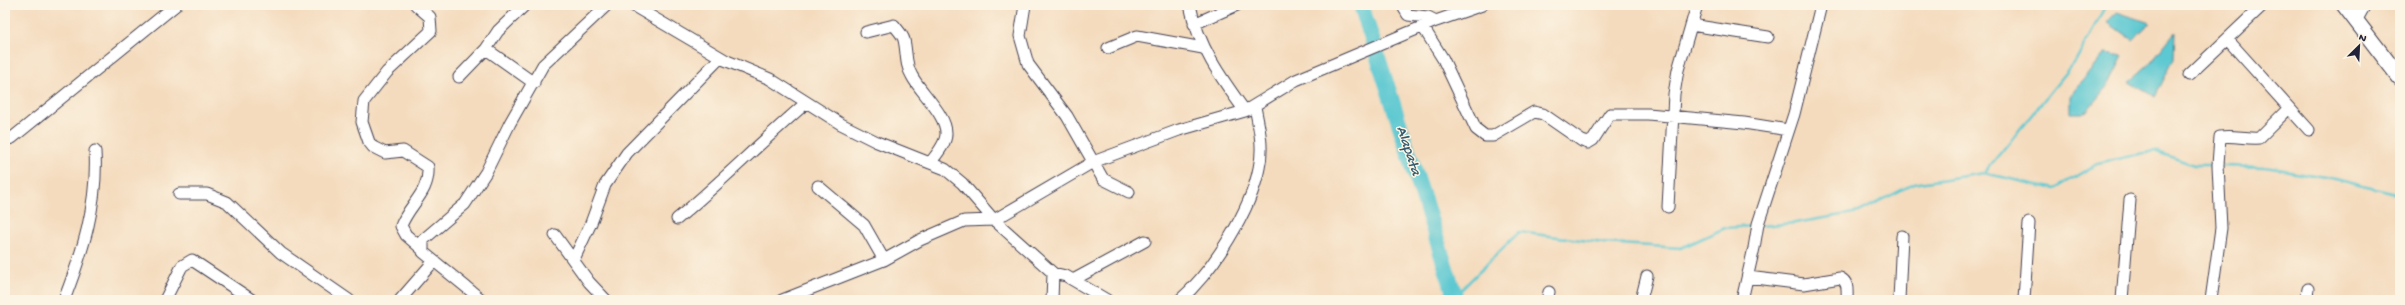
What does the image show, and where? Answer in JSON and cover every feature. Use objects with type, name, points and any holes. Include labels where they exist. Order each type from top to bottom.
[{"type":"main road","points":[[2344,5],[2400,78]]},
{"type":"street","points":[[5,140],[12,138],[176,5]]},
{"type":"street","points":[[416,5],[430,17],[431,32],[387,72],[364,101],[362,122],[373,147],[385,153],[403,151],[428,167],[426,186],[401,226],[406,235],[434,261],[482,300]]},
{"type":"street","points":[[459,77],[486,49],[498,31],[525,5]]},
{"type":"street","points":[[422,249],[423,240],[465,204],[486,172],[510,123],[534,83],[543,64],[608,5]]},
{"type":"street","points":[[632,5],[736,66]]},
{"type":"street","points":[[1025,5],[1020,36],[1028,64],[1067,116],[1103,179],[1129,192]]},
{"type":"street","points":[[1190,5],[1194,24],[1215,70],[1245,111]]},
{"type":"street","points":[[1194,24],[1237,5]]},
{"type":"street","points":[[1402,5],[1408,15],[1428,17],[1436,21]]},
{"type":"street","points":[[1245,111],[1296,80],[1391,41],[1467,7],[1482,5]]},
{"type":"street","points":[[1668,207],[1672,117],[1678,70],[1697,5]]},
{"type":"street","points":[[1742,300],[1757,229],[1788,130],[1821,5]]},
{"type":"street","points":[[2190,75],[2263,5]]},
{"type":"street","points":[[2356,21],[2365,5]]},
{"type":"street","points":[[866,32],[894,25],[904,40],[905,54],[911,76],[929,99],[945,126],[947,134],[944,142],[930,163]]},
{"type":"street","points":[[1691,25],[1768,37]]},
{"type":"street","points":[[1423,27],[1443,59],[1476,129],[1485,136],[1493,136],[1534,112],[1543,114],[1582,141],[1588,143],[1593,140],[1610,114],[1648,114],[1744,123],[1788,130]]},
{"type":"street","points":[[1108,48],[1137,36],[1204,48]]},
{"type":"street","points":[[2226,39],[2309,130]]},
{"type":"street","points":[[486,49],[534,83]]},
{"type":"street","points":[[574,258],[591,223],[605,185],[638,140],[689,92],[720,58],[770,79],[806,103],[865,136],[944,169],[962,183],[994,220],[1053,273],[1066,276],[1108,300]]},
{"type":"street","points":[[677,219],[726,178],[753,150],[806,103]]},
{"type":"street","points":[[782,300],[884,260],[920,240],[964,221],[994,220],[1093,162],[1179,130],[1255,107],[1261,145],[1260,167],[1248,203],[1215,260],[1190,291],[1180,300]]},
{"type":"street","points":[[2211,300],[2221,228],[2218,166],[2220,137],[2232,135],[2249,139],[2259,138],[2289,108]]},
{"type":"street","points":[[64,300],[85,241],[92,212],[95,186],[95,151]]},
{"type":"street","points":[[818,186],[864,225],[884,260]]},
{"type":"street","points":[[179,194],[207,194],[227,202],[281,253],[349,300]]},
{"type":"street","points":[[2122,300],[2130,200]]},
{"type":"street","points":[[2024,300],[2029,223]]},
{"type":"street","points":[[555,235],[574,258],[586,278],[606,300]]},
{"type":"street","points":[[1898,300],[1902,236]]},
{"type":"street","points":[[1073,280],[1145,241]]},
{"type":"street","points":[[165,300],[182,266],[192,260],[252,300]]},
{"type":"street","points":[[400,300],[434,261]]},
{"type":"street","points":[[1052,300],[1053,273]]},
{"type":"street","points":[[1641,300],[1648,276]]},
{"type":"street","points":[[1748,277],[1804,284],[1840,278],[1844,280],[1847,286],[1847,300]]},
{"type":"street","points":[[2306,300],[2308,289]]},
{"type":"water","points":[[2117,12],[2150,23],[2132,40],[2107,22]]},
{"type":"water","points":[[2175,32],[2174,59],[2155,97],[2129,82],[2149,64]]},
{"type":"water","points":[[2105,53],[2123,56],[2109,84],[2085,113],[2070,113],[2070,96]]},
{"type":"waterway","name":"Alapata","points":[[1361,5],[1455,296],[1449,300]]},
{"type":"waterway","points":[[1984,173],[2075,62],[2106,5]]},
{"type":"waterway","points":[[1761,226],[1795,223],[1859,212],[1913,184],[1984,173],[2055,189],[2098,163],[2154,151],[2194,165],[2215,165]]},
{"type":"waterway","points":[[2222,166],[2265,167],[2326,177],[2400,195]]},
{"type":"waterway","points":[[1455,296],[1519,232],[1604,243],[1681,248],[1725,228],[1754,226]]}]
